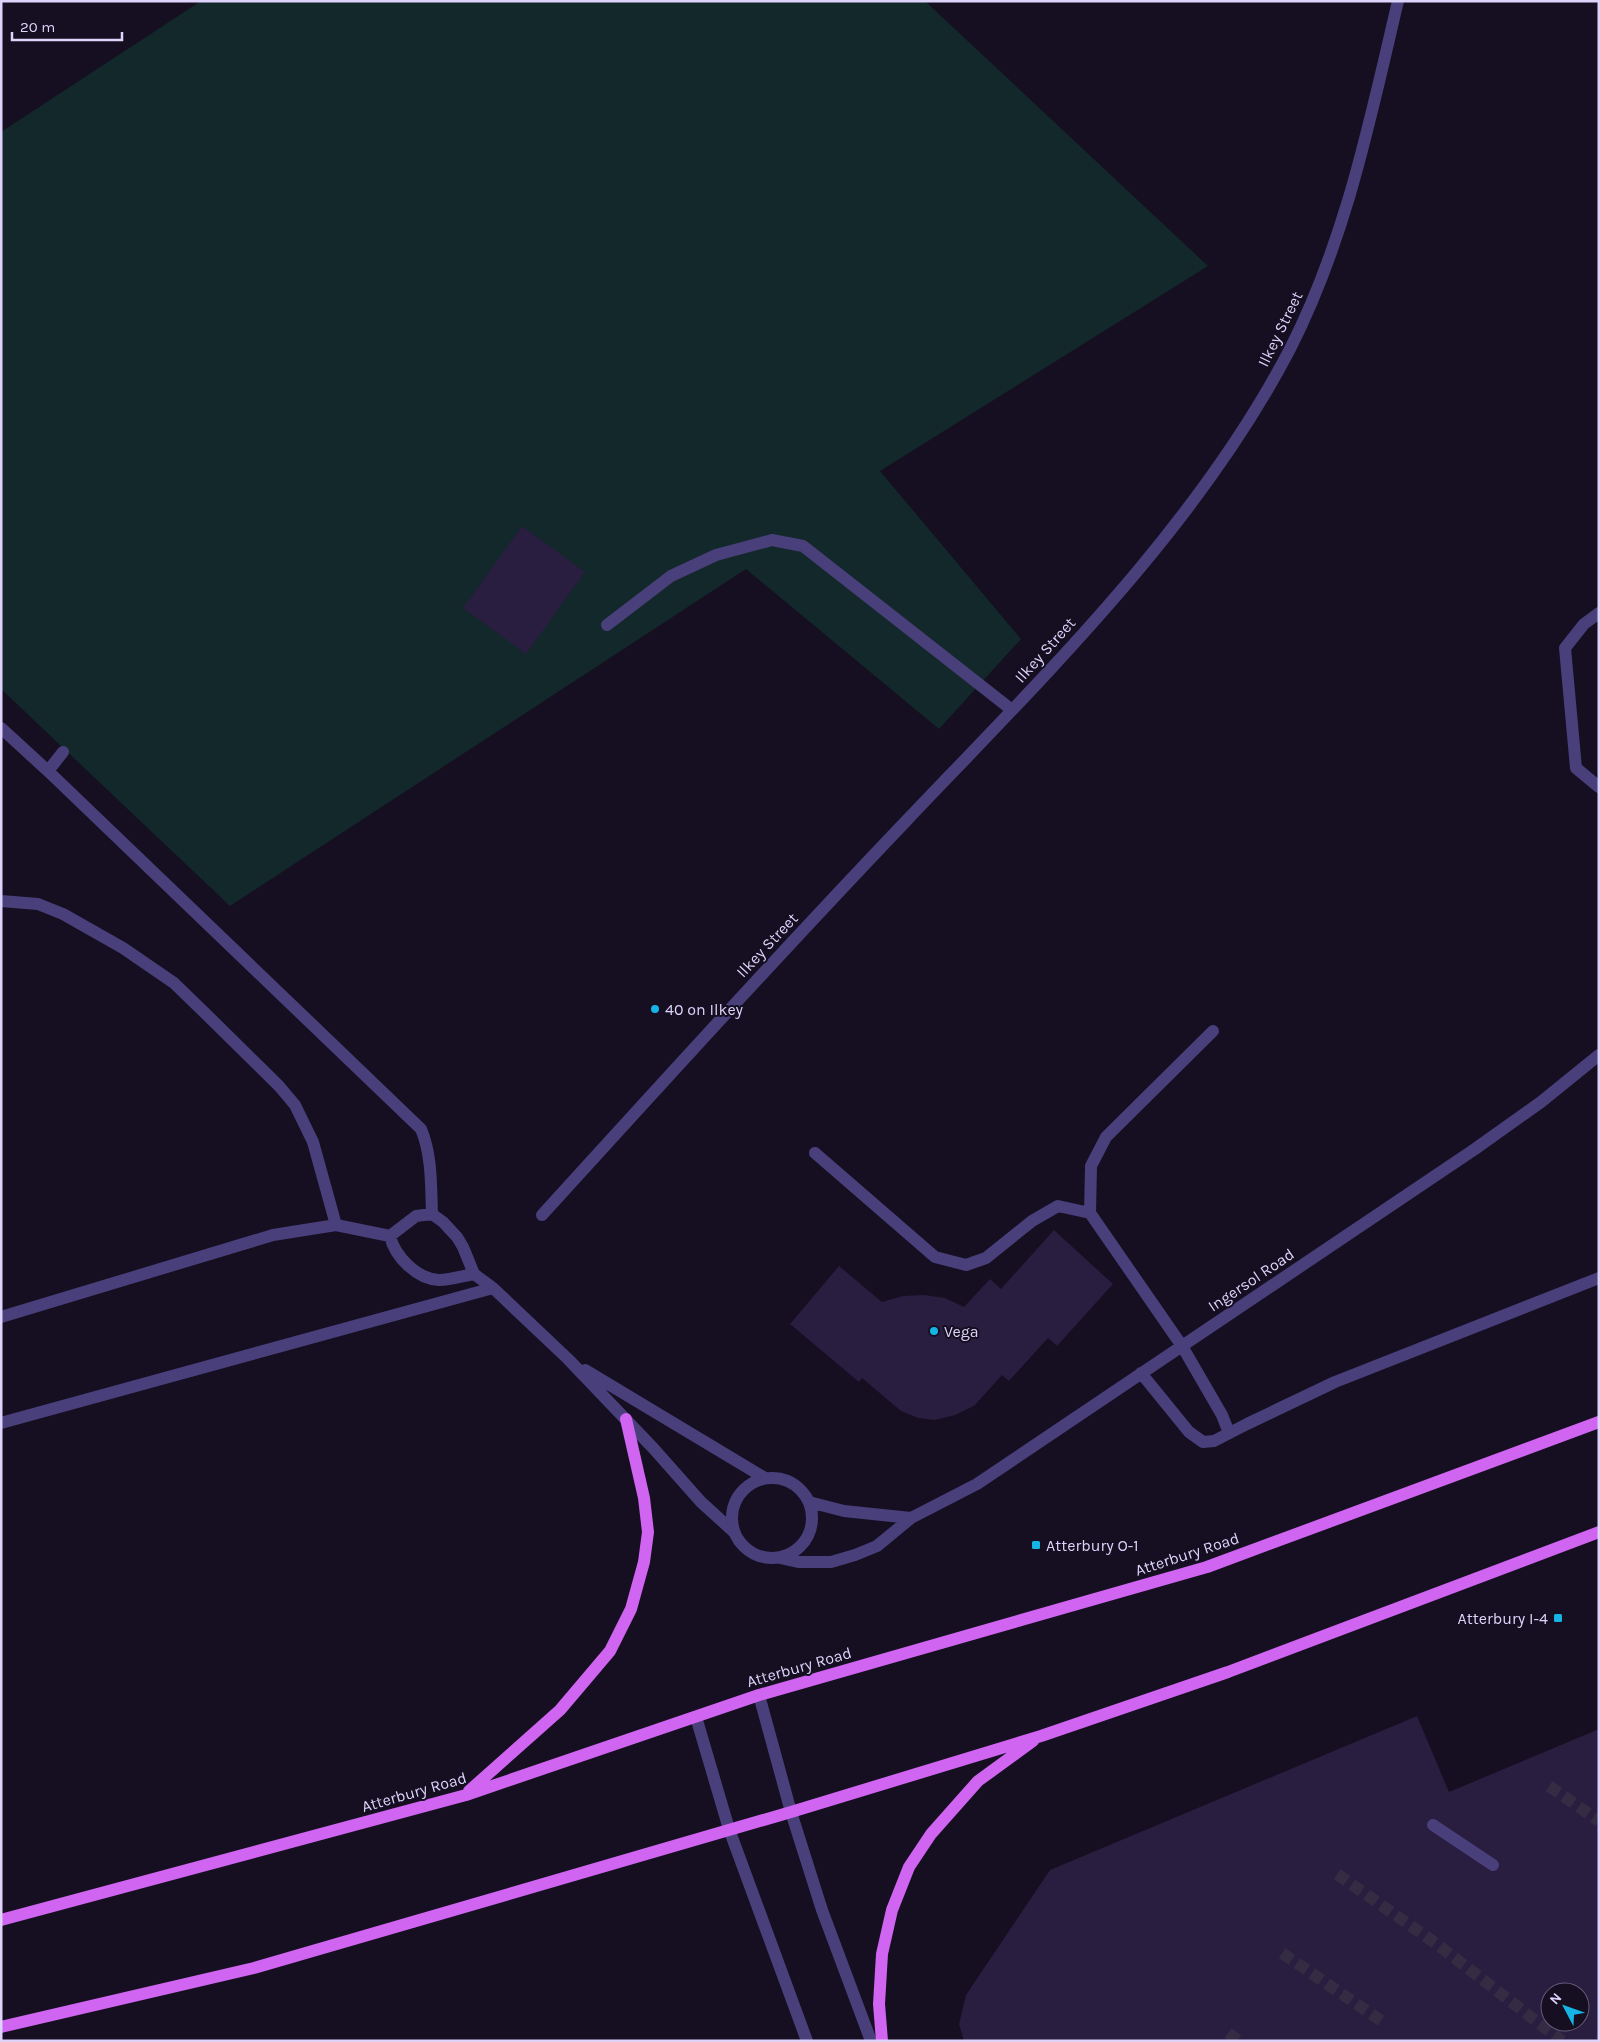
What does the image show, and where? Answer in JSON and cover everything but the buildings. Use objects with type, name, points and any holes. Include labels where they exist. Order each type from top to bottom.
[{"type":"main road","points":[[466,1795],[560,1710],[610,1651],[631,1609],[644,1562],[648,1532],[644,1498],[626,1419]]},
{"type":"main road","name":"Atterbury Road","points":[[1,1920],[466,1795],[759,1695],[1207,1567],[1599,1422]]},
{"type":"main road","points":[[1,2027],[254,1968],[729,1828],[791,1812],[1041,1736],[1228,1672],[1599,1532]]},
{"type":"main road","points":[[882,2041],[879,2004],[882,1954],[892,1910],[909,1866],[931,1834],[978,1781],[1041,1736]]},
{"type":"street","name":"Ilkey Street","points":[[542,1215],[798,935],[1110,604],[1234,445],[1273,380],[1312,304],[1333,250],[1349,203],[1398,1]]},
{"type":"street","points":[[607,625],[671,576],[716,556],[772,540],[803,546],[1012,710]]},
{"type":"street","points":[[1599,613],[1584,624],[1564,648],[1576,768],[1599,786]]},
{"type":"street","points":[[1,728],[421,1129],[431,1174],[432,1214]]},
{"type":"street","points":[[48,771],[63,752]]},
{"type":"street","points":[[1,901],[38,904],[63,914],[124,948],[174,983],[279,1086],[295,1105],[313,1142],[336,1225]]},
{"type":"street","points":[[1213,1031],[1106,1137],[1092,1166],[1090,1213],[1182,1346],[1222,1415],[1229,1433]]},
{"type":"street","name":"Ingersol Road","points":[[780,1558],[798,1562],[832,1562],[877,1546],[911,1518],[978,1484],[1475,1149],[1540,1102],[1599,1055]]},
{"type":"street","points":[[815,1153],[935,1257],[966,1265],[986,1258],[1032,1221],[1058,1206],[1090,1213]]},
{"type":"street","points":[[1,1317],[273,1235],[336,1225],[390,1236],[416,1216],[432,1214],[443,1222],[457,1237],[474,1274],[493,1288],[568,1359],[626,1419],[701,1502],[734,1532]]},
{"type":"street","points":[[390,1236],[399,1257],[425,1277],[440,1280],[474,1274]]},
{"type":"street","points":[[1141,1373],[1189,1432],[1198,1439],[1207,1442],[1214,1441],[1335,1382],[1599,1278]]},
{"type":"street","points":[[1,1423],[493,1288]]},
{"type":"street","points":[[568,1359],[765,1478],[786,1480],[796,1486],[809,1502],[812,1520],[808,1537],[797,1550],[780,1558],[766,1558],[752,1554],[741,1545],[734,1532],[731,1518],[740,1492],[751,1484],[765,1478]]},
{"type":"street","points":[[809,1502],[844,1512],[911,1518]]},
{"type":"street","points":[[759,1695],[791,1812],[822,1910],[870,2041]]},
{"type":"street","points":[[696,1717],[729,1828],[807,2041]]},
{"type":"street","points":[[1433,1824],[1493,1865]]},
{"type":"green space","points":[[201,1],[925,1],[1208,266],[880,471],[1021,639],[939,729],[746,569],[230,906],[1,689],[1,132]]},
{"type":"tunnel","points":[[1549,1786],[1599,1821]]},
{"type":"tunnel","points":[[1337,1874],[1438,1945],[1562,2041]]},
{"type":"tunnel","points":[[1282,1953],[1386,2024]]},
{"type":"tunnel","points":[[1228,2033],[1239,2041]]},
{"type":"place","name":"40 on Ilkey","points":[[655,1009]]},
{"type":"place","name":"Vega","points":[[934,1331]]},
{"type":"place","name":"Atterbury O-1","points":[[1036,1545]]},
{"type":"place","name":"Atterbury I-4","points":[[1558,1618]]}]
